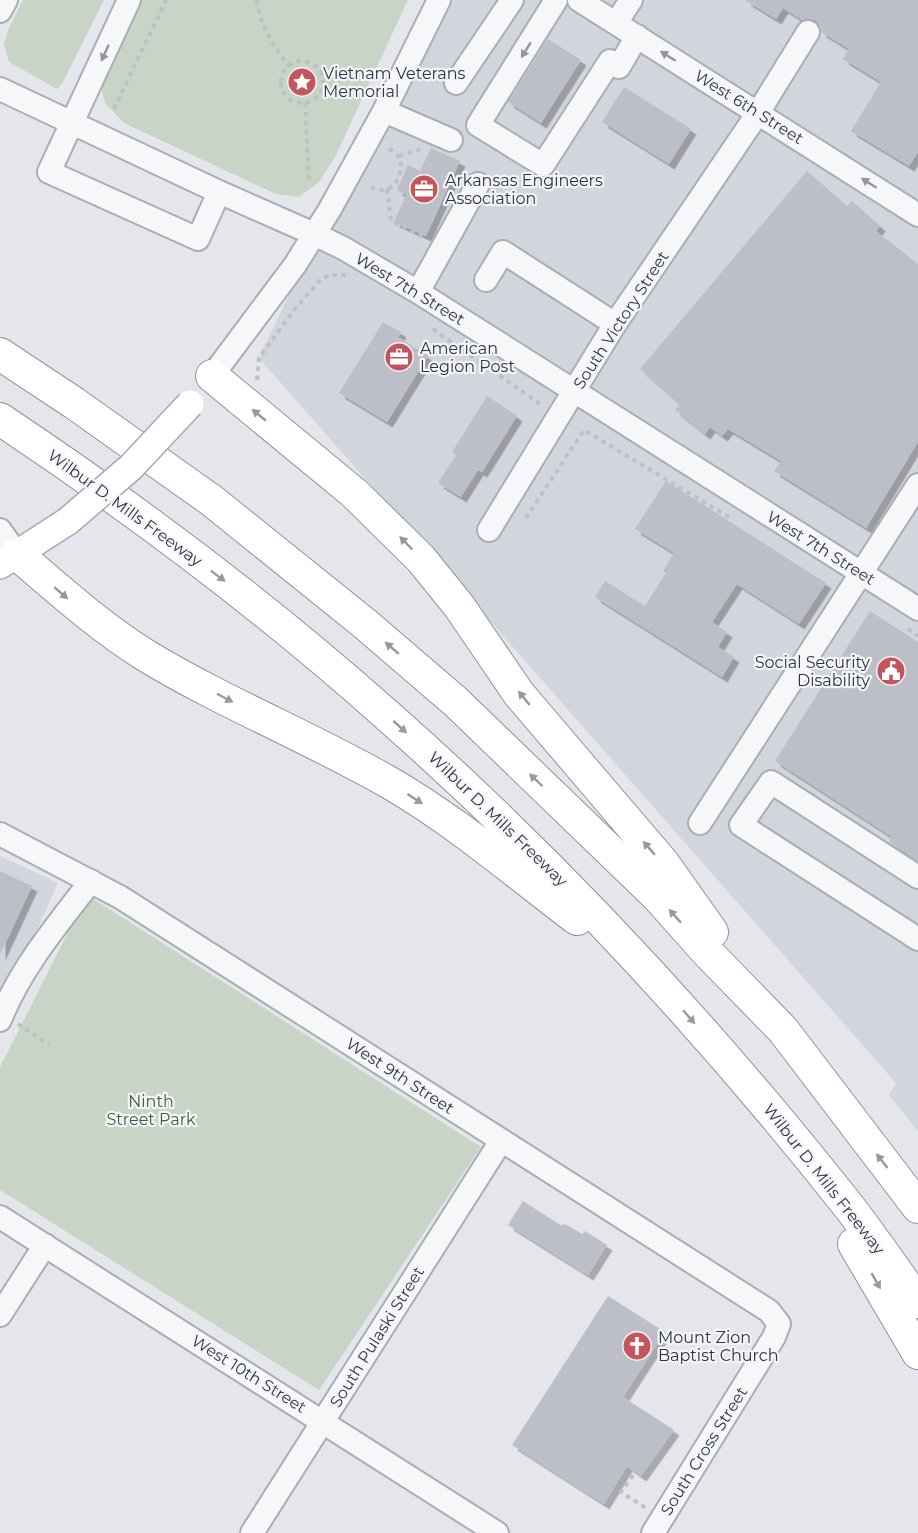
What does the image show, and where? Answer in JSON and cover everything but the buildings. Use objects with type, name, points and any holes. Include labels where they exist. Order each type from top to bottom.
[{"type":"highway","points":[[0,354],[74,403],[211,500],[372,630],[456,702],[658,897],[707,952],[783,1030]]},
{"type":"highway","points":[[212,376],[354,493],[421,559],[459,606],[519,694],[664,864],[783,1030],[916,1204]]},
{"type":"highway","name":"Wilbur D. Mills Freeway","points":[[0,418],[242,594],[375,704],[461,783],[576,895],[650,973],[794,1139],[851,1210],[918,1302]]},
{"type":"highway","points":[[6,550],[91,618],[145,655],[229,701],[346,758],[392,784],[455,825],[650,973]]},
{"type":"highway","points":[[794,1139],[918,1353]]},
{"type":"main road","points":[[6,550],[68,521],[131,468],[190,404],[212,376]]},
{"type":"street","points":[[0,11],[6,0]]},
{"type":"street","points":[[129,0],[50,172],[198,239],[219,192]]},
{"type":"street","points":[[212,376],[295,265],[314,234],[384,111],[439,0]]},
{"type":"street","points":[[456,83],[512,0]]},
{"type":"street","points":[[556,0],[478,125],[543,165],[610,61],[619,67],[637,36]]},
{"type":"street","name":"West 6th Street","points":[[579,0],[918,215]]},
{"type":"street","points":[[616,23],[631,0]]},
{"type":"street","name":"South Victory Street","points":[[489,530],[615,324],[758,113],[808,32]]},
{"type":"street","name":"West 7th Street","points":[[0,89],[343,248],[418,292],[918,609]]},
{"type":"street","points":[[384,111],[451,140]]},
{"type":"street","points":[[418,292],[478,183]]},
{"type":"street","points":[[486,280],[503,252],[615,324]]},
{"type":"street","points":[[700,823],[918,485]]},
{"type":"street","points":[[918,877],[771,782],[741,825],[918,939]]},
{"type":"street","name":"West 9th Street","points":[[0,834],[120,897],[769,1311],[779,1324],[774,1338]]},
{"type":"street","points":[[1,1018],[9,998],[50,933],[91,881]]},
{"type":"street","name":"South Pulaski Street","points":[[252,1533],[501,1141]]},
{"type":"street","name":"West 10th Street","points":[[0,1217],[497,1533]]},
{"type":"street","points":[[0,1315],[45,1245]]},
{"type":"street","name":"South Cross Street","points":[[657,1525],[774,1338]]},
{"type":"path","points":[[114,109],[166,0]]},
{"type":"path","points":[[257,0],[259,18],[274,48],[289,66]]},
{"type":"path","points":[[297,61],[311,62],[321,72],[324,78],[321,92],[311,102],[291,100],[282,89],[282,75],[289,66],[297,61]]},
{"type":"path","points":[[304,103],[309,184]]},
{"type":"path","points":[[371,188],[383,191],[393,186],[399,178],[402,166],[399,156],[388,148]]},
{"type":"path","points":[[399,156],[424,148]]},
{"type":"path","points":[[387,189],[391,221],[426,236],[433,265],[430,273]]},
{"type":"path","points":[[257,384],[259,358],[294,310],[321,279],[330,275],[348,275]]},
{"type":"path","points":[[424,322],[539,404],[561,415]]},
{"type":"path","points":[[526,518],[584,430],[736,521]]},
{"type":"path","points":[[1,1018],[50,1045]]},
{"type":"path","points":[[633,1475],[621,1492],[657,1525]]},
{"type":"shaded area","points":[[428,0],[918,0],[918,1131],[889,1095],[896,1083],[259,358]]},
{"type":"shaded area","points":[[0,856],[58,883],[0,1013]]},
{"type":"green space","points":[[23,0],[104,0],[62,84],[57,89],[9,62],[4,45],[8,30]]},
{"type":"green space","points":[[143,0],[408,0],[335,157],[319,182],[299,197],[276,194],[124,123],[105,103],[101,88]]},
{"type":"green space","name":"Ninth Street Park","points":[[87,895],[481,1147],[319,1390],[0,1190],[0,1067]]},
{"type":"place","name":"Vietnam Veterans Memorial","points":[[302,82]]},
{"type":"place","name":"Arkansas Engineers Association","points":[[424,189]]},
{"type":"place","name":"American Legion Post","points":[[399,357]]},
{"type":"place","name":"Social Security Disability","points":[[891,671]]},
{"type":"place","name":"Mount Zion Baptist Church","points":[[637,1346]]}]
